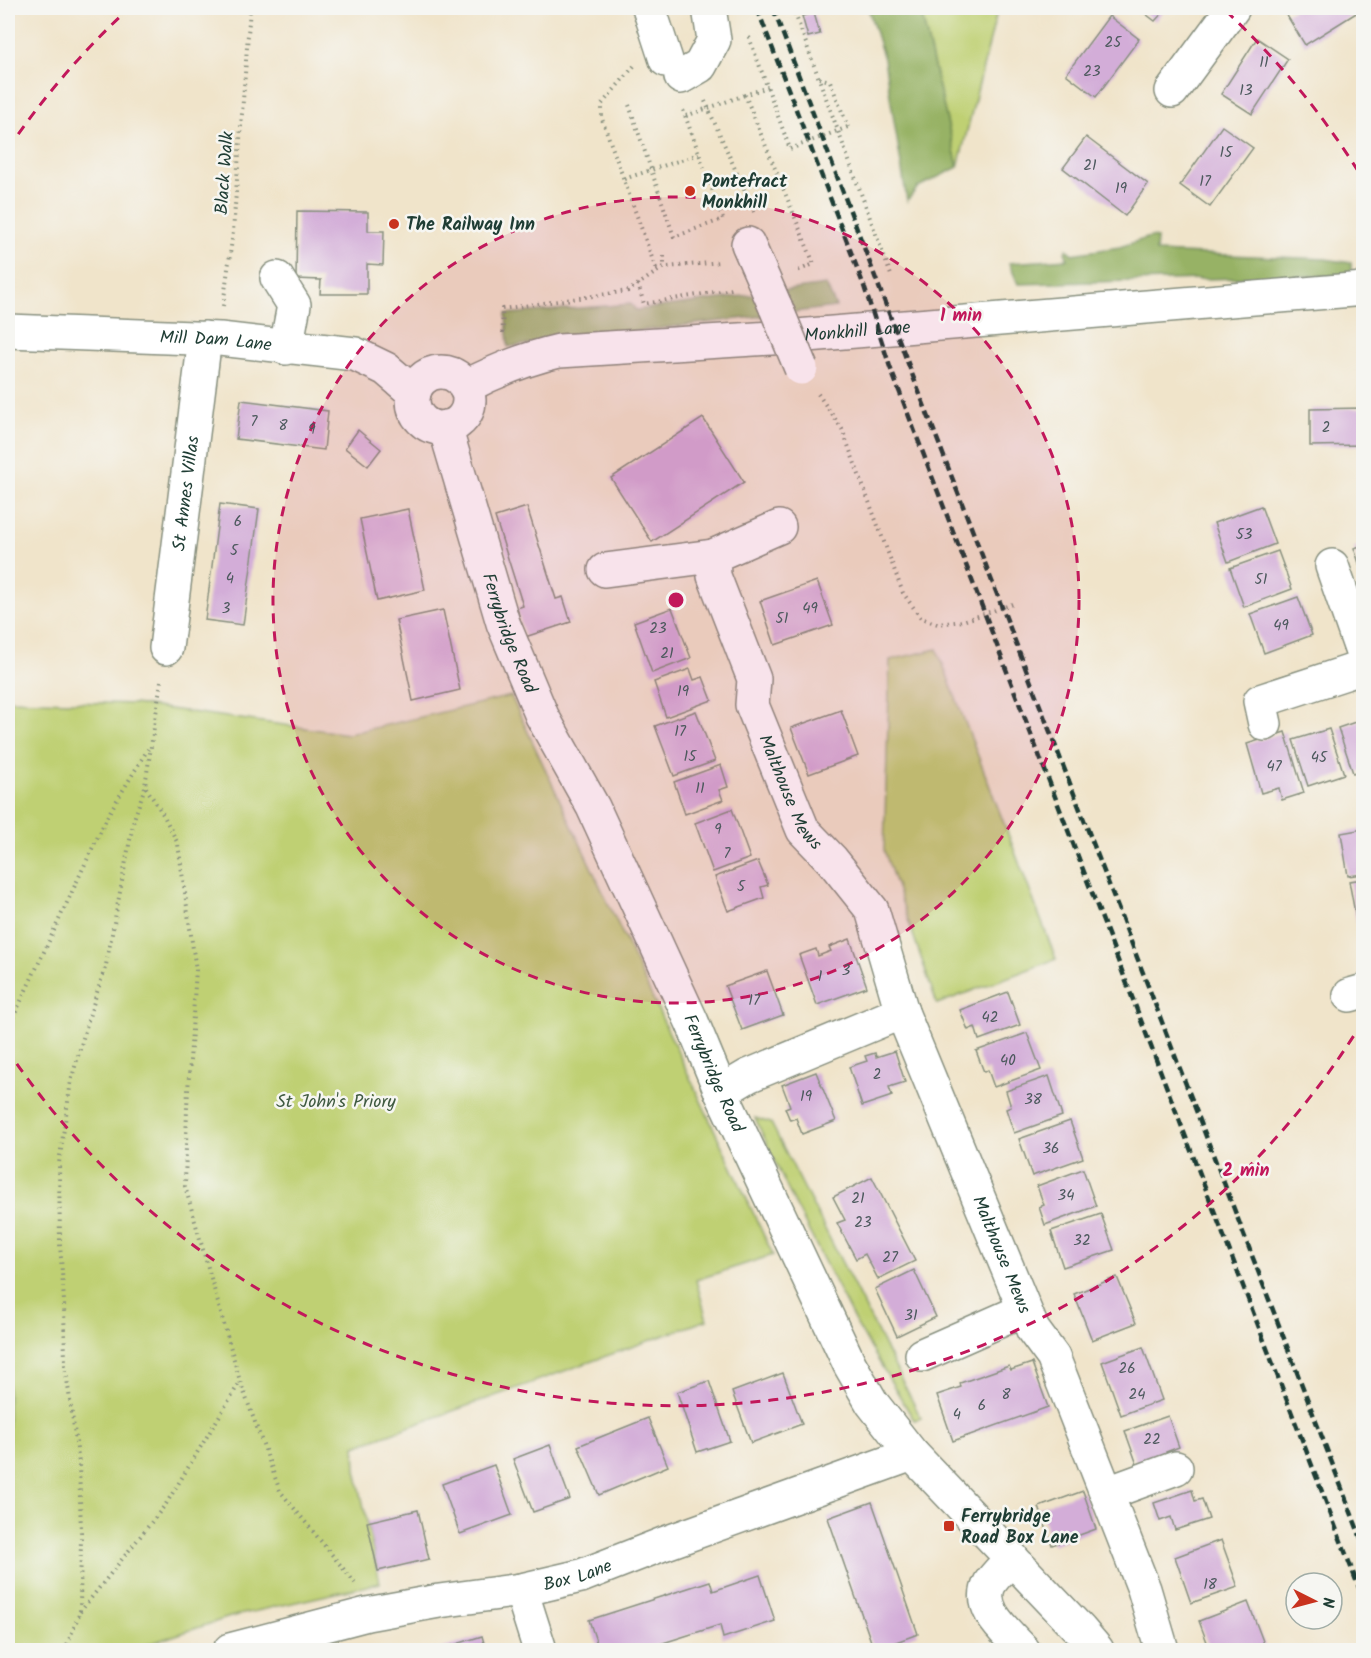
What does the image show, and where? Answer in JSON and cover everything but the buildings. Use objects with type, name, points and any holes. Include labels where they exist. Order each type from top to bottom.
[{"type":"street","points":[[649,8],[672,75],[700,66],[714,40],[709,8]]},
{"type":"street","points":[[1172,91],[1233,8]]},
{"type":"street","points":[[752,239],[776,308],[801,368]]},
{"type":"street","points":[[277,278],[294,305],[286,348]]},
{"type":"street","name":"Monkhill Lane","points":[[465,387],[510,365],[534,356],[560,351],[772,338],[1364,290]]},
{"type":"street","name":"Mill Dam Lane","points":[[8,331],[212,339],[354,354],[386,369],[414,393]]},
{"type":"street","name":"St Annes Villas","points":[[166,648],[212,339]]},
{"type":"street","points":[[442,372],[459,379],[465,387],[468,396],[465,414],[459,421],[446,427],[426,424],[415,410],[414,393],[424,378],[442,372]]},
{"type":"street","name":"Ferrybridge Road","points":[[446,427],[503,623],[542,716],[593,807],[692,1023],[721,1092],[850,1365],[872,1403],[912,1454],[1097,1650]]},
{"type":"street","points":[[605,570],[712,556],[779,527]]},
{"type":"street","name":"Malthouse Mews","points":[[712,556],[714,576],[754,679],[752,705],[786,789],[803,830],[832,860],[872,910],[902,1012],[1024,1310],[1033,1330],[1053,1357],[1144,1589],[1162,1650]]},
{"type":"street","points":[[1265,724],[1260,701],[1357,666],[1332,566]]},
{"type":"street","points":[[721,1092],[748,1076],[902,1012]]},
{"type":"street","points":[[922,1355],[1024,1310]]},
{"type":"street","name":"Box Lane","points":[[230,1650],[368,1614],[439,1601],[521,1590],[580,1576],[912,1454]]},
{"type":"street","points":[[1108,1493],[1176,1468]]},
{"type":"street","points":[[1012,1558],[990,1584],[986,1596],[990,1612],[1023,1650]]},
{"type":"street","points":[[521,1590],[540,1650]]},
{"type":"path","name":"Black Walk","points":[[212,339],[233,232],[250,8]]},
{"type":"path","points":[[792,8],[892,278]]},
{"type":"path","points":[[745,27],[790,148],[848,127],[830,81],[819,78]]},
{"type":"path","points":[[502,309],[628,291],[656,270],[664,267],[737,261],[752,239],[708,108],[672,75]]},
{"type":"path","points":[[629,105],[674,237],[723,219],[672,75]]},
{"type":"path","points":[[656,270],[602,119],[602,104],[672,75]]},
{"type":"path","points":[[686,116],[745,95]]},
{"type":"path","points":[[624,179],[699,154]]},
{"type":"path","points":[[664,255],[664,267]]},
{"type":"path","points":[[801,368],[842,429],[903,593],[921,618],[938,624],[963,621],[1016,603]]},
{"type":"path","points":[[80,1612],[79,1463],[64,1365],[59,1163],[71,1081],[106,965],[134,819],[145,786],[166,648]]},
{"type":"path","points":[[8,1035],[13,1018],[108,815],[150,746]]},
{"type":"path","points":[[145,786],[165,816],[178,844],[196,970],[187,1106],[185,1186],[240,1381],[280,1491],[357,1584],[368,1614]]},
{"type":"path","points":[[65,1650],[80,1612],[165,1504],[240,1381]]},
{"type":"green space","points":[[868,8],[920,8],[958,167],[918,187],[907,201],[884,59]]},
{"type":"green space","points":[[920,8],[998,8],[958,167]]},
{"type":"green space","points":[[1150,237],[1157,238],[1156,252],[1325,259],[1351,263],[1351,275],[1018,284],[1009,263],[1068,259],[1065,252],[1067,249],[1072,254],[1120,247]]},
{"type":"green space","points":[[826,285],[836,307],[508,347],[506,314],[631,304],[636,310]]},
{"type":"green space","points":[[937,649],[1056,959],[937,1004],[884,850],[890,660]]},
{"type":"green space","name":"St John's Priory","points":[[511,696],[773,1255],[696,1280],[707,1320],[355,1446],[356,1470],[380,1583],[230,1617],[131,1650],[8,1650],[8,700],[134,704],[348,734]]},
{"type":"green space","points":[[755,1118],[771,1123],[921,1418],[914,1420],[854,1320],[787,1188]]},
{"type":"railway","points":[[757,8],[864,286],[890,367],[1364,1601]]},
{"type":"railway","points":[[773,8],[1364,1546]]},
{"type":"place","name":"Pontefract Monkhill","points":[[690,191]]},
{"type":"place","name":"The Railway Inn","points":[[394,224]]},
{"type":"place","name":"Ferrybridge Road Box Lane","points":[[949,1526]]}]
